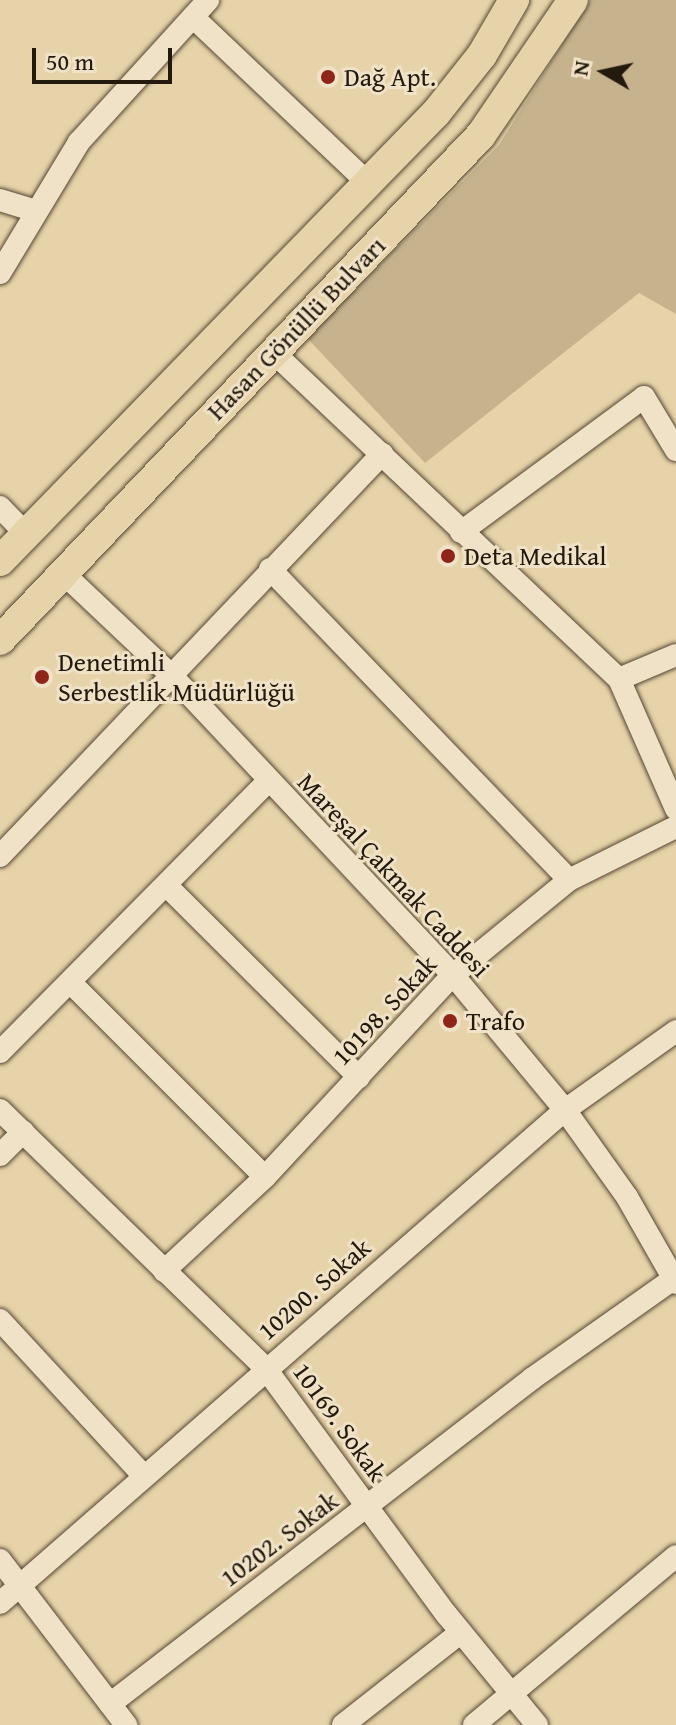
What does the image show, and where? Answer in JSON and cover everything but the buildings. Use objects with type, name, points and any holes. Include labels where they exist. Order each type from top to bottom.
[{"type":"main road","name":"Hasan Gönüllü Bulvarı","points":[[0,561],[369,184],[482,55],[514,0]]},
{"type":"main road","name":"Hasan Gönüllü Bulvarı","points":[[0,640],[481,135],[573,0]]},
{"type":"street","points":[[0,273],[79,142],[200,8],[369,184]]},
{"type":"street","points":[[0,200],[36,211]]},
{"type":"street","points":[[272,351],[619,679],[676,809]]},
{"type":"street","points":[[461,532],[644,397],[676,450]]},
{"type":"street","points":[[0,856],[382,454]]},
{"type":"street","points":[[0,507],[25,533]]},
{"type":"street","points":[[270,569],[569,880]]},
{"type":"street","name":"Mareşal Çakmak Caddesi","points":[[63,573],[173,677],[453,975],[565,1110],[627,1197],[675,1279]]},
{"type":"street","points":[[619,679],[676,655]]},
{"type":"street","points":[[0,1052],[268,781]]},
{"type":"street","name":"10198. Sokak","points":[[164,1271],[265,1177],[453,975],[569,880],[676,827]]},
{"type":"street","points":[[167,886],[359,1077]]},
{"type":"street","points":[[71,983],[265,1177]]},
{"type":"street","name":"10200. Sokak","points":[[0,1603],[142,1474],[565,1110],[676,1031]]},
{"type":"street","name":"10169. Sokak","points":[[0,1110],[266,1369],[461,1632],[511,1689],[537,1725]]},
{"type":"street","points":[[0,1155],[23,1132]]},
{"type":"street","name":"10202. Sokak","points":[[110,1704],[533,1378],[675,1279]]},
{"type":"street","points":[[0,1320],[142,1474]]},
{"type":"street","points":[[474,1725],[511,1689],[676,1556]]},
{"type":"street","points":[[0,1560],[126,1725]]},
{"type":"street","points":[[343,1725],[461,1632]]},
{"type":"shaded area","points":[[590,0],[676,0],[676,314],[639,293],[425,463],[307,338],[499,145]]},
{"type":"place","name":"Dağ Apt.","points":[[328,77]]},
{"type":"place","name":"Deta Medikal","points":[[448,556]]},
{"type":"place","name":"Denetimli Serbestlik Müdürlüğü","points":[[42,677]]},
{"type":"place","name":"Trafo","points":[[450,1021]]}]
